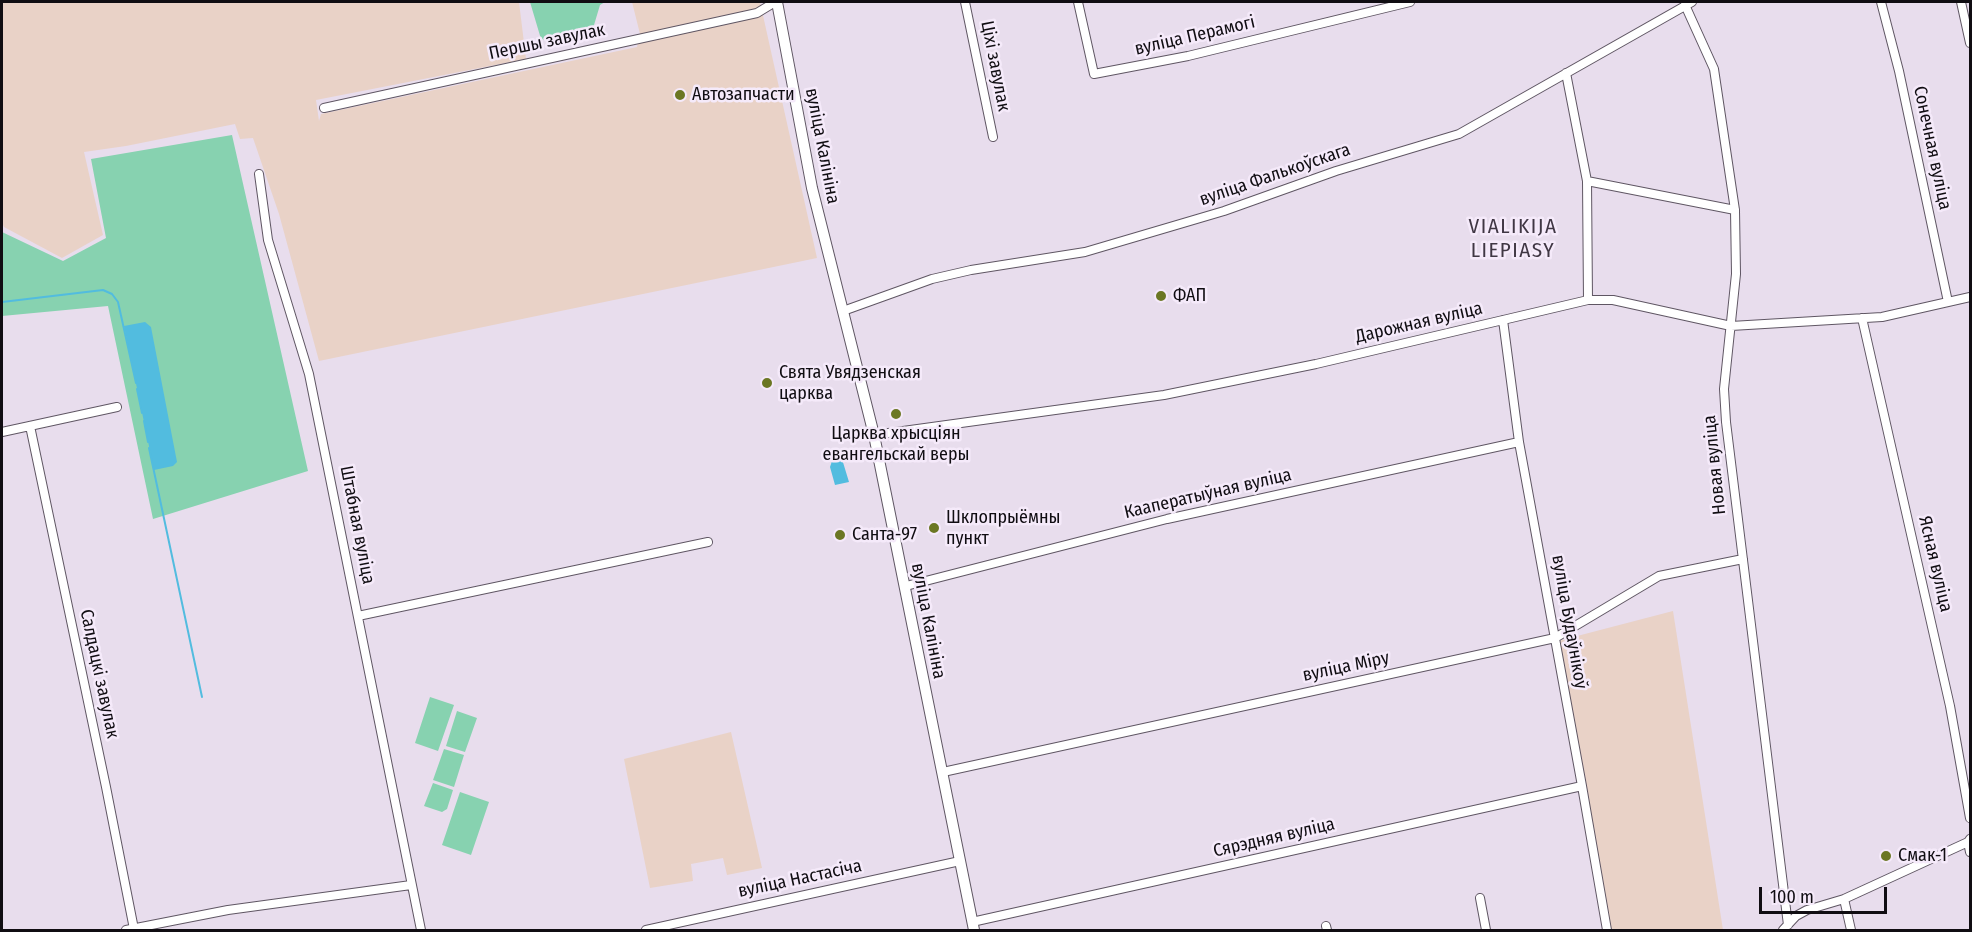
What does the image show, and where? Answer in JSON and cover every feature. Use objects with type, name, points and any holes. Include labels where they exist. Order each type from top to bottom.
[{"type":"street","name":"Першы завулак","points":[[324,108],[757,13],[776,2]]},
{"type":"street","name":"вуліца Калініна","points":[[776,2],[812,188],[874,435],[973,926]]},
{"type":"street","name":"Ціхі завулак","points":[[965,2],[993,137]]},
{"type":"street","name":"вуліца Перамогі","points":[[1078,2],[1094,74],[1188,56],[1410,2]]},
{"type":"street","name":"Сонечная вуліца","points":[[1881,2],[1899,71],[1948,302]]},
{"type":"street","points":[[1961,2],[1971,43]]},
{"type":"street","name":"вуліца Фалькоўскага","points":[[843,311],[932,279],[971,270],[1085,252],[1224,211],[1336,171],[1459,134],[1689,3]]},
{"type":"street","name":"Новая вуліца","points":[[1689,3],[1714,69],[1735,210],[1736,274],[1724,388],[1726,422],[1785,928]]},
{"type":"street","points":[[1566,73],[1587,181],[1588,300]]},
{"type":"street","name":"Штабная вуліца","points":[[259,174],[268,240],[309,374],[411,885],[422,930]]},
{"type":"street","points":[[1587,181],[1735,210]]},
{"type":"street","name":"Дарожная вуліца","points":[[874,435],[1164,395],[1316,364],[1588,300],[1613,300],[1731,327],[1882,317],[1971,297]]},
{"type":"street","name":"Ясная вуліца","points":[[1862,318],[1950,706],[1971,818]]},
{"type":"street","name":"вуліца Будаўнікоў","points":[[1503,320],[1519,442],[1607,930]]},
{"type":"street","points":[[2,432],[117,406]]},
{"type":"street","name":"Салдацкі завулак","points":[[30,426],[106,787],[130,930]]},
{"type":"street","name":"Кааператыўная вуліца","points":[[906,586],[1167,519],[1519,442]]},
{"type":"street","points":[[358,616],[708,542]]},
{"type":"street","name":"вуліца Міру","points":[[943,772],[1555,638],[1659,576],[1743,559]]},
{"type":"street","name":"Сярэдняя вуліца","points":[[973,926],[1582,786]]},
{"type":"street","points":[[1785,928],[1796,916],[1807,910],[1844,899],[1970,840],[1971,852]]},
{"type":"street","name":"вуліца Настасіча","points":[[646,930],[960,861]]},
{"type":"street","points":[[130,930],[228,910],[411,885]]},
{"type":"street","points":[[1480,898],[1486,930]]},
{"type":"street","points":[[1844,899],[1851,930]]},
{"type":"shaded area","points":[[2,2],[519,2],[526,59],[316,100],[319,121],[321,114],[637,47],[640,34],[632,2],[760,2],[817,258],[319,361],[279,214],[253,138],[240,139],[235,124],[84,152],[103,235],[62,258],[4,227],[2,223]]},
{"type":"shaded area","points":[[1673,611],[1723,930],[1611,930],[1558,641]]},
{"type":"shaded area","points":[[731,732],[762,868],[727,875],[723,858],[691,864],[693,881],[650,888],[624,759]]},
{"type":"green space","points":[[530,2],[605,2],[600,5],[594,25],[583,39],[565,44],[541,39]]},
{"type":"green space","points":[[232,135],[308,471],[153,519],[108,306],[2,316],[2,232],[63,261],[106,238],[91,159]]},
{"type":"green space","points":[[430,697],[454,705],[438,751],[415,743]]},
{"type":"green space","points":[[457,711],[477,718],[465,752],[446,746]]},
{"type":"green space","points":[[444,749],[464,755],[454,787],[433,780]]},
{"type":"green space","points":[[433,783],[453,790],[447,809],[442,812],[424,806]]},
{"type":"green space","points":[[460,792],[489,802],[471,855],[442,845]]},
{"type":"water","points":[[145,322],[151,327],[177,462],[173,466],[154,470],[124,326]]},
{"type":"water","points":[[842,459],[849,482],[835,485],[830,467],[832,461]]},
{"type":"waterway","points":[[2,302],[103,290],[112,294],[118,302],[136,383]]},
{"type":"waterway","points":[[137,389],[142,413]]},
{"type":"waterway","points":[[144,421],[148,442]]},
{"type":"waterway","points":[[149,448],[202,697]]},
{"type":"place","name":"Автозапчасти","points":[[680,95]]},
{"type":"place","name":"ФАП","points":[[1161,296]]},
{"type":"place","name":"Свята Увядзенская царква","points":[[767,383]]},
{"type":"place","name":"Царква хрысціян евангельскай веры","points":[[896,414]]},
{"type":"place","name":"Шклопрыёмны пункт","points":[[934,528]]},
{"type":"place","name":"Санта-97","points":[[840,535]]},
{"type":"place","name":"Смак-1","points":[[1886,856]]},
{"type":"district","name":"VIALIKIJA LIEPIASY","points":[[1513,239]]}]
